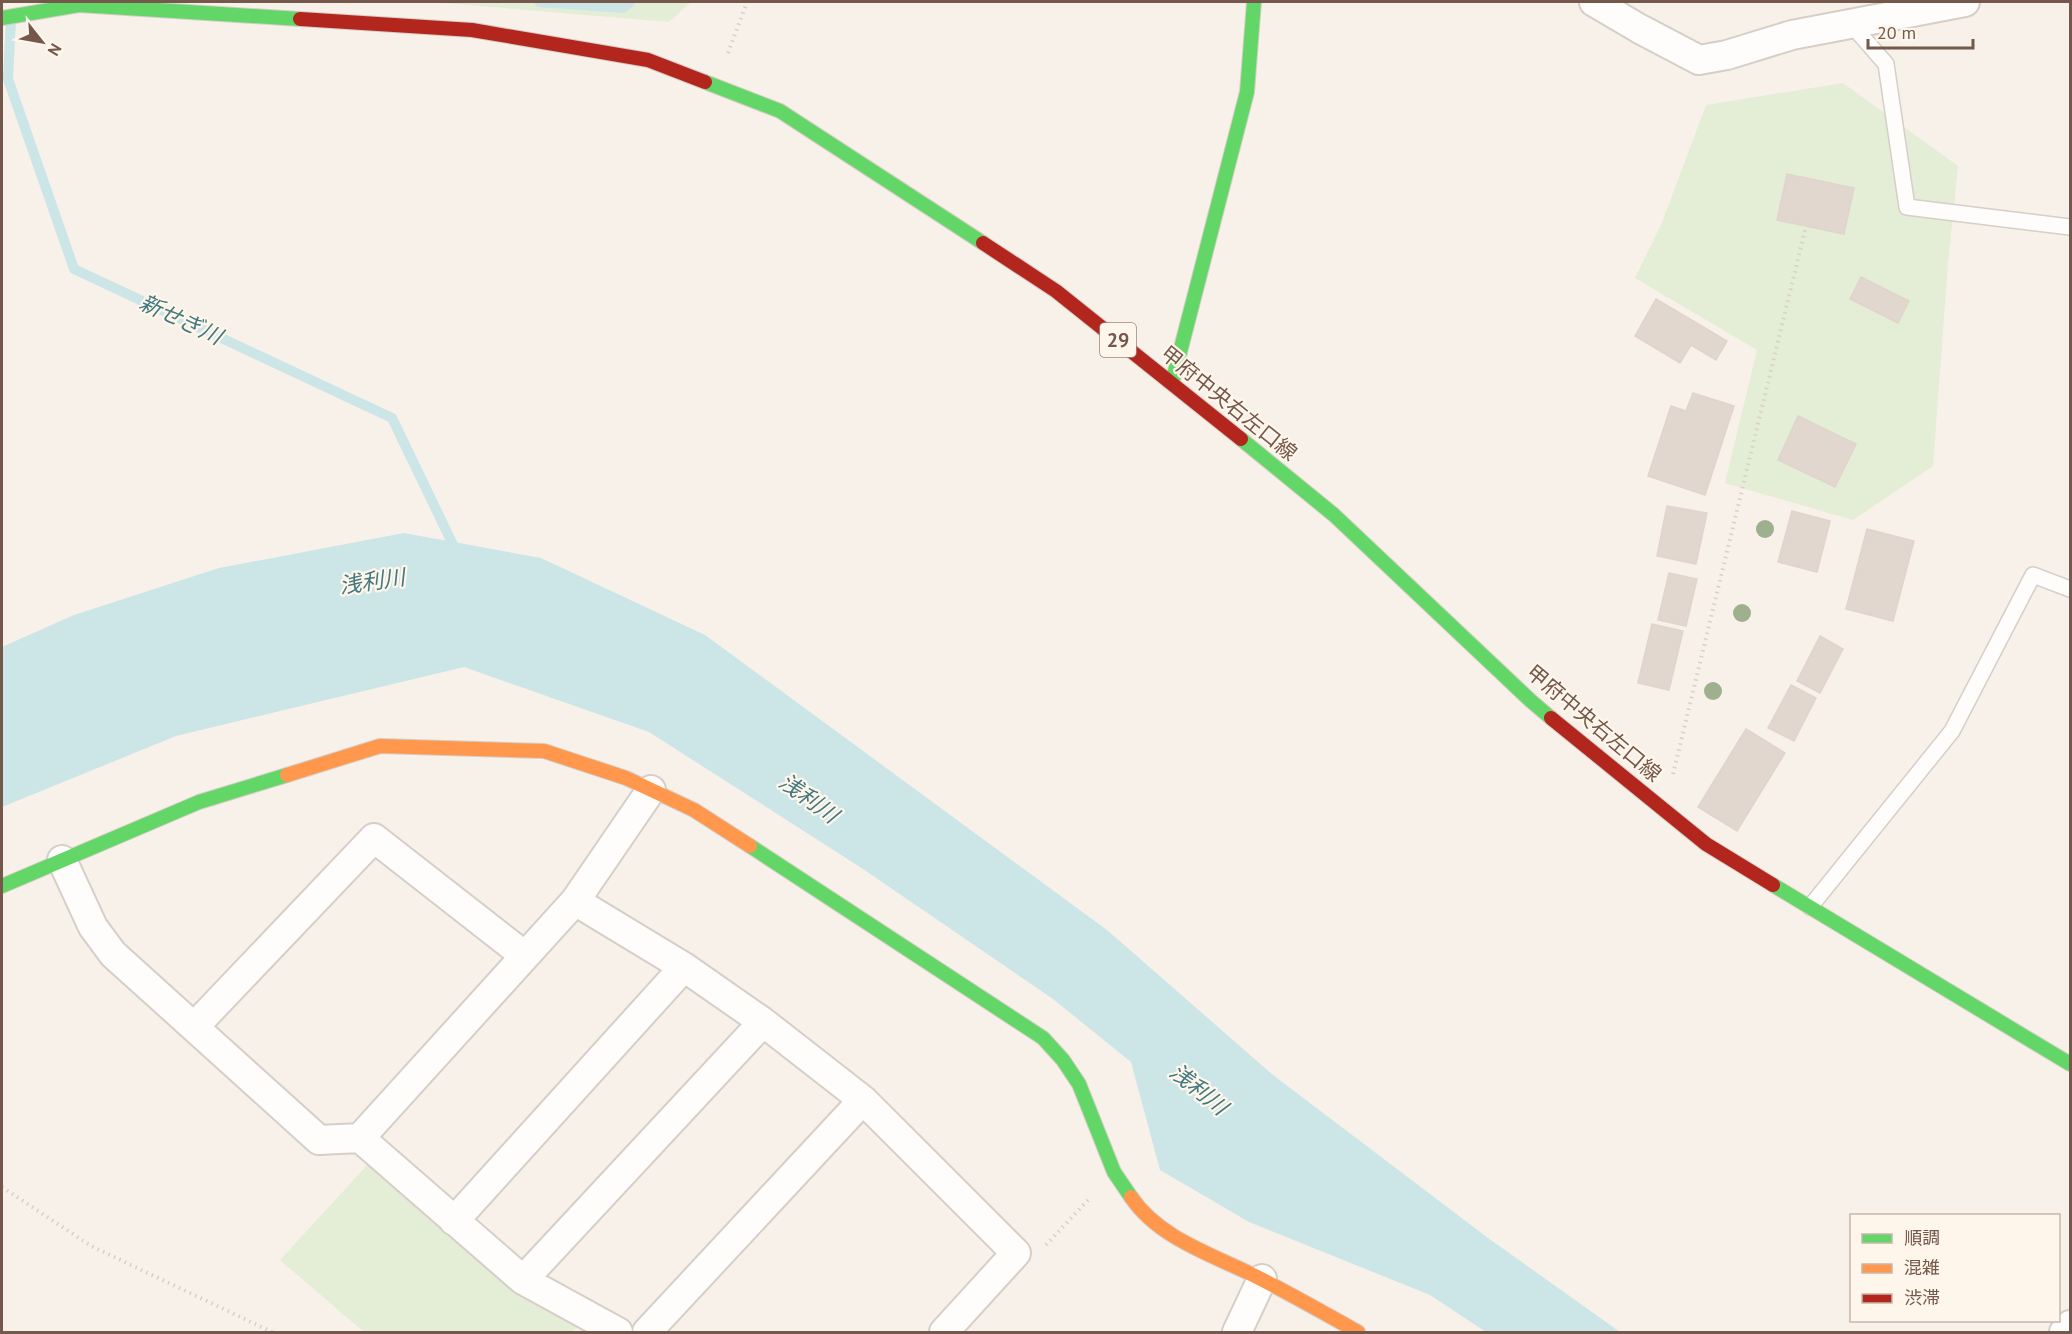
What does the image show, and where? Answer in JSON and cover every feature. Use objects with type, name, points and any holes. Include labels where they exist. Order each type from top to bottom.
[{"type":"main road","points":[[1172,383],[1247,92],[1254,2]]},
{"type":"main road","name":"甲府中央右左口線","points":[[2,18],[79,4],[471,30],[648,60],[780,111],[1056,291],[1334,515],[1532,701],[1706,844],[2070,1064]]},
{"type":"main road","points":[[2,886],[199,802],[380,746],[544,751],[626,778],[694,810],[1043,1038],[1063,1060],[1079,1084],[1114,1172],[1137,1206],[1168,1233],[1262,1279],[1358,1332]]},
{"type":"street","points":[[1594,2],[1699,60],[1727,55],[1792,35],[1965,2]]},
{"type":"street","points":[[360,1138],[575,901],[651,790]]},
{"type":"street","points":[[194,1027],[374,838],[525,956]]},
{"type":"street","points":[[62,860],[93,927],[113,954],[319,1140],[360,1138],[523,1280],[618,1332]]},
{"type":"street","points":[[575,901],[684,967],[763,1022],[863,1100],[1016,1253],[944,1332]]},
{"type":"street","points":[[454,1221],[684,967]]},
{"type":"street","points":[[523,1280],[763,1022]]},
{"type":"street","points":[[647,1332],[863,1100]]},
{"type":"street","points":[[1237,1332],[1262,1279]]},
{"type":"street","points":[[2064,1332],[2070,1325]]},
{"type":"lane","points":[[1851,24],[1886,64],[1907,207],[2070,227]]},
{"type":"lane","points":[[1810,907],[1952,731],[2033,575],[2070,589]]},
{"type":"path","points":[[716,85],[747,2]]},
{"type":"path","points":[[1664,809],[1806,226]]},
{"type":"path","points":[[1016,1253],[1035,1258],[1114,1172]]},
{"type":"path","points":[[2,1187],[91,1246],[272,1332]]},
{"type":"green space","points":[[432,2],[691,2],[669,22]]},
{"type":"green space","points":[[1843,83],[1958,166],[1948,263],[1933,466],[1853,520],[1725,483],[1757,350],[1635,278],[1661,225],[1706,105]]},
{"type":"green space","points":[[370,1162],[514,1290],[576,1327],[573,1332],[364,1332],[280,1260]]},
{"type":"water","name":"浅利川","points":[[404,533],[541,558],[705,635],[1107,930],[1273,1075],[1488,1238],[1620,1332],[1486,1332],[1430,1295],[1249,1222],[1160,1170],[1131,1062],[1053,999],[863,869],[649,732],[464,667],[176,736],[2,807],[2,647],[74,615],[219,568]]},
{"type":"building","points":[[1787,174],[1854,188],[1844,234],[1777,220]]},
{"type":"building","points":[[1861,277],[1909,301],[1898,323],[1850,299]]},
{"type":"building","points":[[1656,299],[1727,341],[1716,360],[1691,345],[1680,363],[1635,336]]},
{"type":"building","points":[[1693,393],[1734,406],[1705,495],[1648,476],[1671,406],[1686,411]]},
{"type":"building","points":[[1798,416],[1856,444],[1835,487],[1778,460]]},
{"type":"building","points":[[1667,506],[1707,513],[1696,564],[1657,556]]},
{"type":"building","points":[[1792,511],[1830,521],[1817,572],[1778,562]]},
{"type":"building","points":[[1867,529],[1914,541],[1893,621],[1846,609]]},
{"type":"building","points":[[1669,573],[1697,579],[1686,626],[1658,620]]},
{"type":"building","points":[[1652,624],[1683,631],[1669,690],[1638,683]]},
{"type":"building","points":[[1820,636],[1843,649],[1820,693],[1797,681]]},
{"type":"building","points":[[1791,685],[1816,698],[1794,741],[1768,728]]},
{"type":"building","points":[[1746,729],[1785,753],[1737,831],[1698,807]]},
{"type":"waterway","name":"新せぎ川","points":[[539,2],[623,8],[630,2]]},
{"type":"waterway","name":"新せぎ川","points":[[11,20],[8,79],[74,269],[392,418],[457,553]]},
{"type":"traffic: fast","points":[[1172,383],[1247,92],[1254,2]]},
{"type":"traffic: fast","points":[[2,18],[79,5],[300,19]]},
{"type":"traffic: fast","points":[[705,82],[780,111],[983,243]]},
{"type":"traffic: fast","points":[[1241,439],[1334,515],[1551,718]]},
{"type":"traffic: fast","points":[[2,886],[199,802],[287,775]]},
{"type":"traffic: fast","points":[[750,846],[1043,1038],[1063,1060],[1079,1084],[1114,1172],[1131,1197]]},
{"type":"traffic: fast","points":[[1773,885],[2070,1064]]},
{"type":"traffic: slow","points":[[287,775],[380,746],[544,751],[626,778],[694,810],[750,846]]},
{"type":"traffic: slow","points":[[1131,1197],[1143,1212],[1173,1236],[1273,1285],[1358,1332]]},
{"type":"traffic: jam","points":[[300,19],[472,30],[648,60],[705,82]]},
{"type":"traffic: jam","points":[[983,243],[1056,291],[1241,439]]},
{"type":"traffic: jam","points":[[1551,718],[1706,844],[1773,885]]}]
